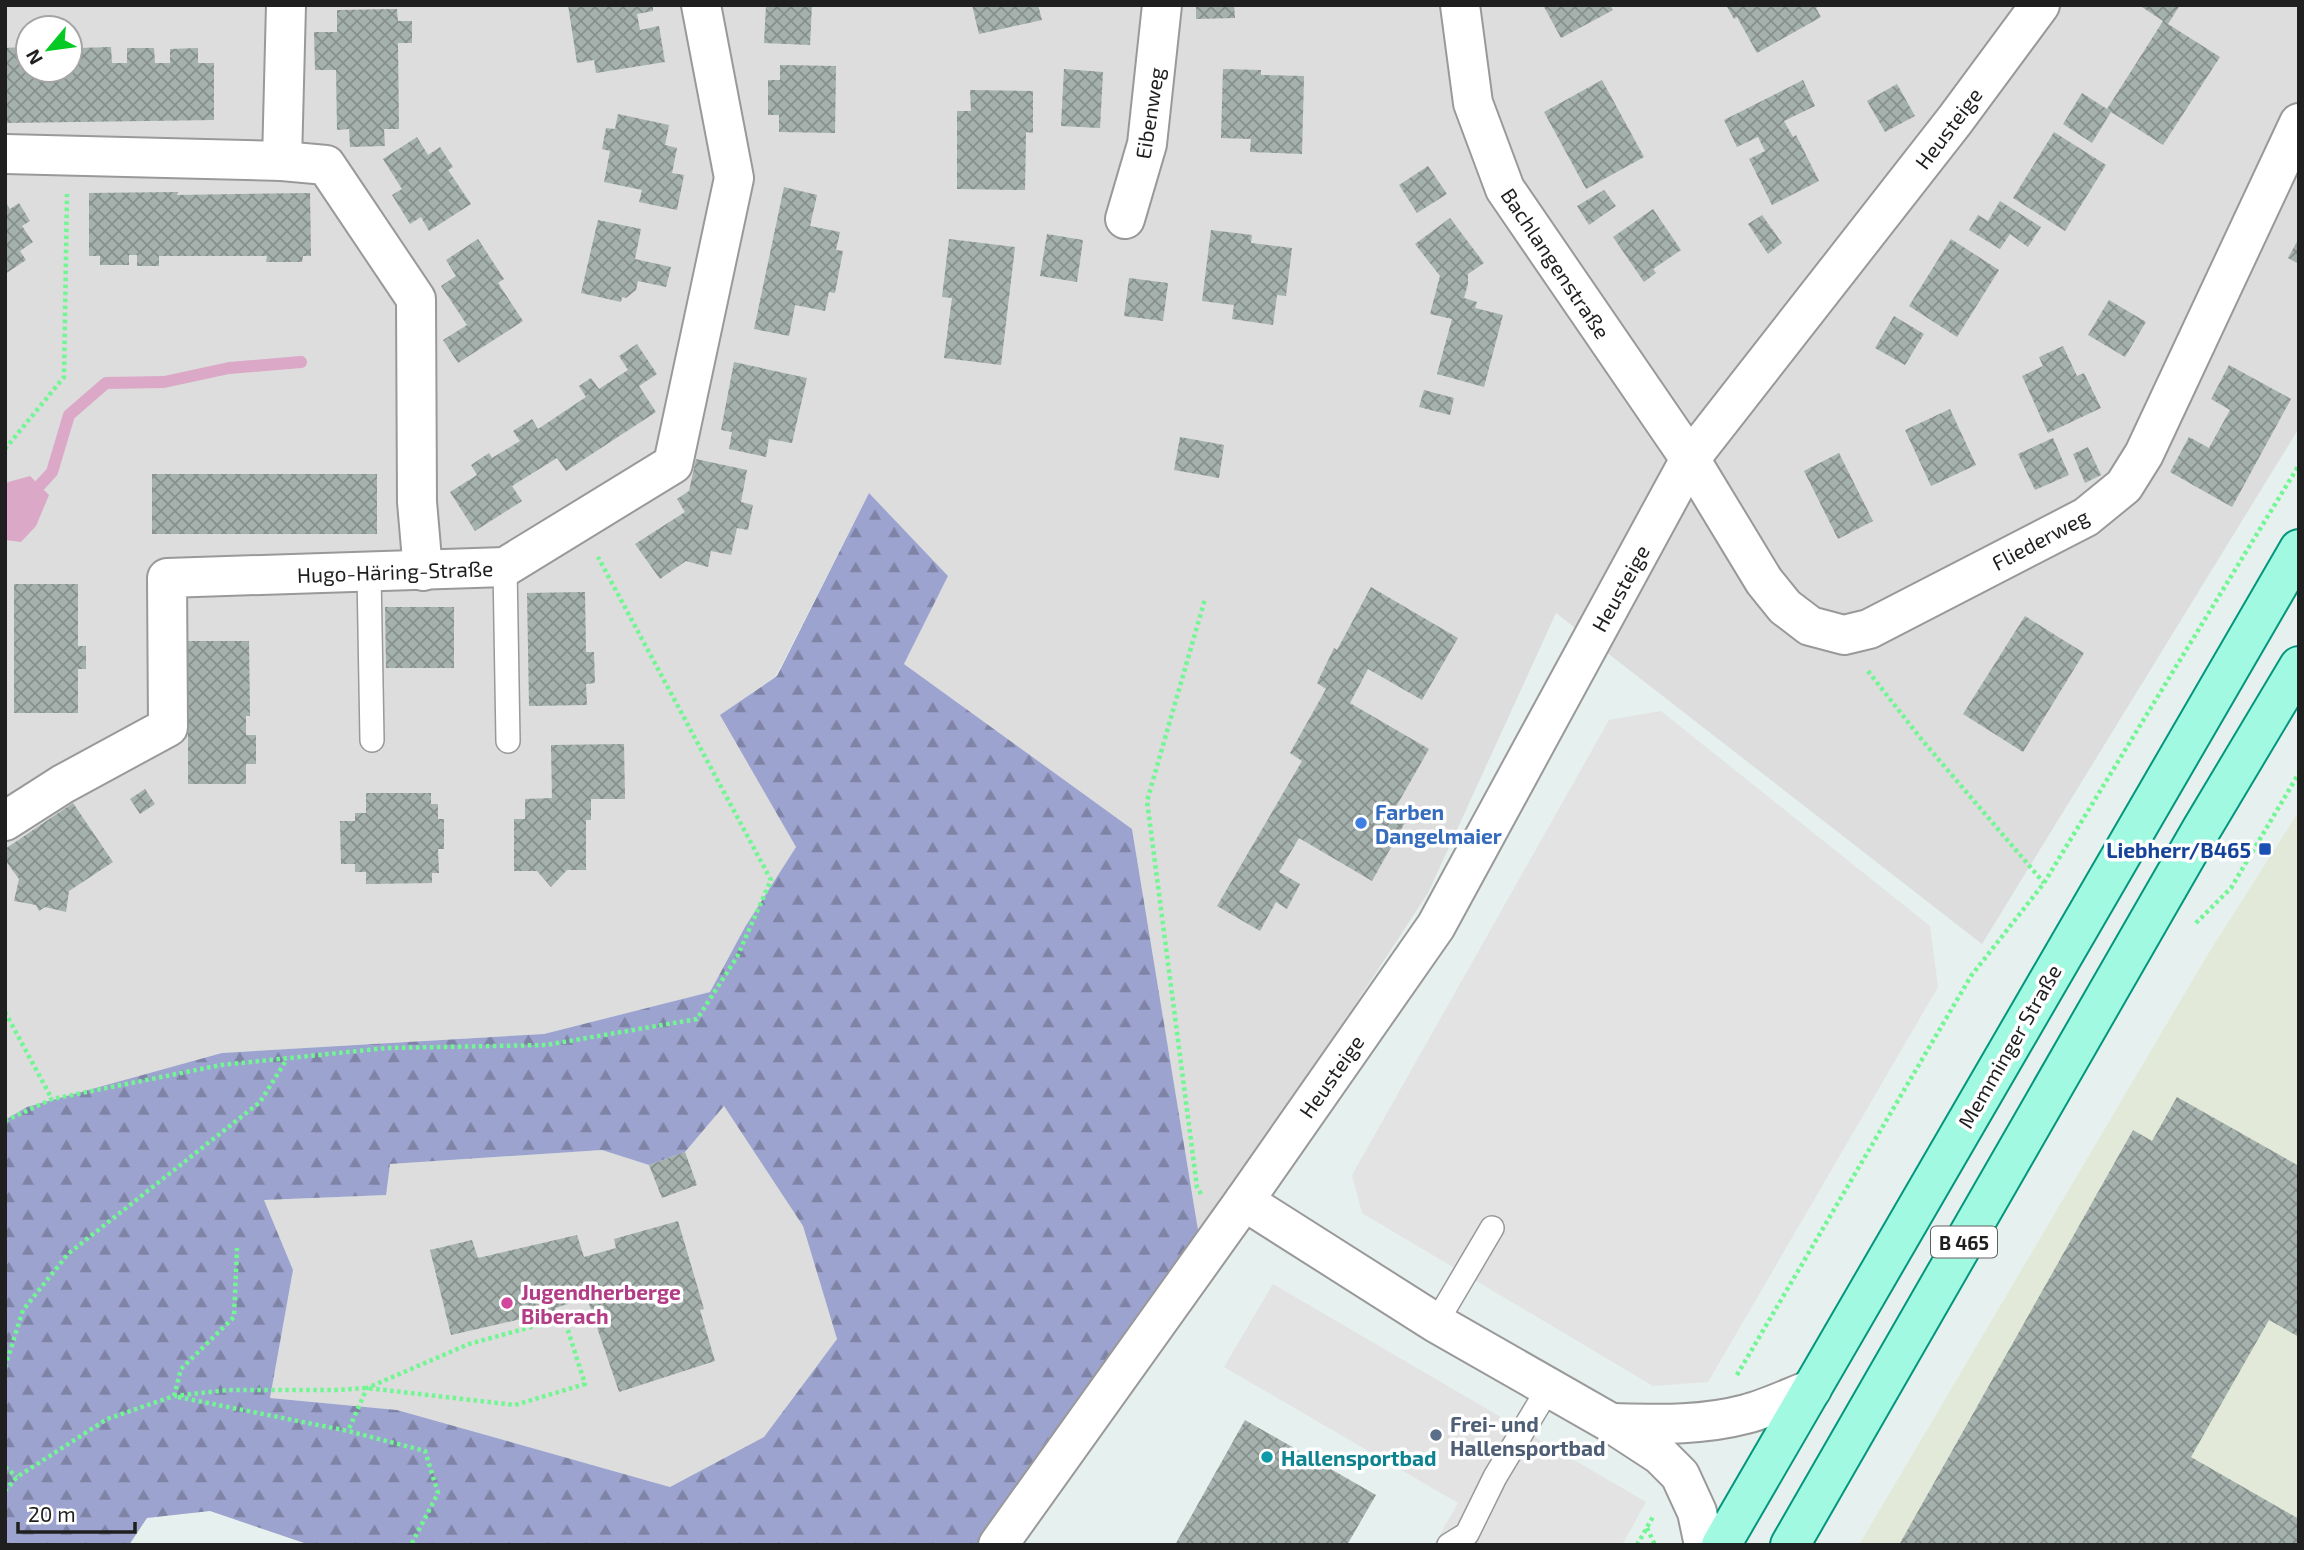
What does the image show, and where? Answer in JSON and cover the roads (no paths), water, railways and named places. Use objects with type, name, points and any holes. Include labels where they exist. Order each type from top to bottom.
[{"type":"main road","name":"Memminger Straße","points":[[1721,1545],[2299,549]]},
{"type":"main road","name":"B 465","points":[[1790,1545],[2201,830],[2299,666]]},
{"type":"street","points":[[282,161],[286,5]]},
{"type":"street","name":"Hugo-Häring-Straße","points":[[5,821],[63,784],[168,727],[167,578],[505,567],[673,464],[734,178],[701,5]]},
{"type":"street","name":"Eibenweg","points":[[1125,219],[1147,144],[1162,5]]},
{"type":"street","name":"Bachlangenstraße","points":[[1460,5],[1474,103],[1505,189],[1690,459]]},
{"type":"street","name":"Heusteige","points":[[998,1545],[1436,926],[1690,459],[1955,120],[2040,5]]},
{"type":"street","name":"Fliederweg","points":[[1690,459],[1764,581],[1784,607],[1810,626],[1844,635],[1869,629],[2086,517],[2124,486],[2144,454],[2299,123]]},
{"type":"street","points":[[5,154],[282,161],[326,165],[416,299],[417,502],[423,571]]},
{"type":"street","points":[[1233,1215],[1436,1323],[1611,1423],[1660,1455],[1680,1475],[1697,1512],[1703,1545]]},
{"type":"street","points":[[1611,1423],[1675,1425],[1712,1421],[1747,1414],[1812,1389]]},
{"type":"lane","points":[[505,567],[509,741]]},
{"type":"lane","points":[[369,573],[372,740]]},
{"type":"lane","points":[[1436,1323],[1492,1228]]},
{"type":"lane","points":[[1449,1545],[1467,1534],[1495,1477],[1548,1389]]},
{"type":"waterway","points":[[40,485],[52,472],[69,415],[106,383],[164,382],[229,368],[301,362]]},
{"type":"place","name":"Farben Dangelmaier","points":[[1361,823]]},
{"type":"place","name":"Liebherr/B465","points":[[2265,849]]},
{"type":"place","name":"Jugendherberge Biberach","points":[[507,1303]]},
{"type":"place","name":"Frei- und Hallensportbad","points":[[1436,1435]]},
{"type":"place","name":"Hallensportbad","points":[[1267,1457]]}]
